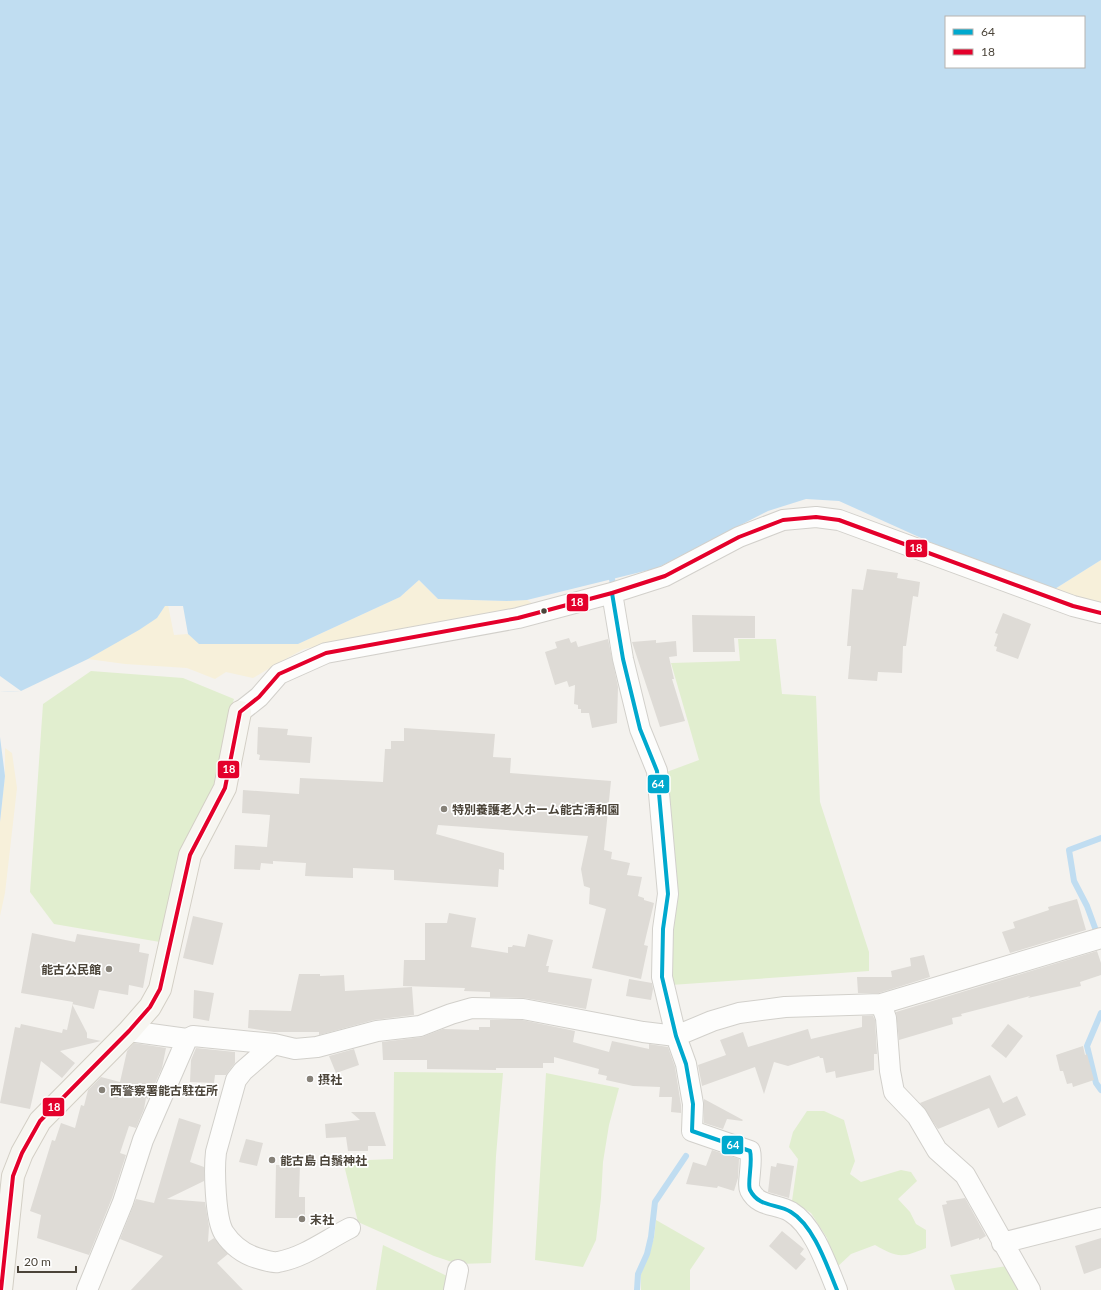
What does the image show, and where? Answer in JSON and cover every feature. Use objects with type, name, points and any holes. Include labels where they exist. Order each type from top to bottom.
[{"type":"street","points":[[1,1290],[13,1176],[22,1153],[40,1121],[129,1031],[150,1007],[160,989],[190,854],[225,788],[240,712],[259,697],[279,674],[326,653],[518,618],[612,593],[665,576],[739,537],[783,520],[816,517],[839,520],[1073,606],[1101,613]]},
{"type":"street","points":[[612,593],[623,659],[640,729],[657,770],[668,894],[663,929],[662,977],[676,1036],[686,1064],[692,1097],[692,1131],[750,1151],[752,1160],[749,1188],[756,1199],[767,1205],[780,1207],[792,1212],[806,1226],[820,1251],[838,1290]]},
{"type":"street","points":[[87,1290],[123,1202],[143,1140],[187,1039],[192,1036],[274,1044],[295,1049],[316,1047],[377,1031],[420,1026],[472,1008],[523,1009],[643,1032],[676,1036],[712,1021],[739,1014],[785,1007],[881,1004],[1101,938]]},
{"type":"street","points":[[881,1004],[886,1018],[890,1071],[894,1092],[916,1116],[937,1150],[965,1175],[1002,1243],[1030,1290]]},
{"type":"street","points":[[129,1031],[187,1039]]},
{"type":"street","points":[[274,1044],[243,1071],[236,1080],[216,1152],[215,1163],[220,1221],[224,1233],[244,1254],[276,1262],[291,1259],[316,1248],[350,1228]]},
{"type":"street","points":[[1002,1243],[1101,1218]]},
{"type":"street","points":[[454,1290],[458,1270]]},
{"type":"green space","points":[[738,639],[776,639],[782,694],[816,696],[820,802],[869,952],[869,971],[671,985],[664,773],[699,760],[671,663],[740,661]]},
{"type":"green space","points":[[91,671],[183,678],[234,699],[228,717],[218,780],[160,942],[54,924],[30,892],[43,704]]},
{"type":"green space","points":[[394,1072],[503,1073],[496,1156],[491,1263],[458,1264],[434,1256],[358,1222],[343,1161],[393,1159]]},
{"type":"green space","points":[[546,1073],[619,1088],[609,1125],[603,1162],[601,1198],[596,1240],[583,1267],[535,1260]]},
{"type":"green space","points":[[807,1111],[824,1111],[844,1120],[855,1161],[850,1174],[861,1182],[901,1170],[911,1172],[917,1181],[898,1199],[910,1212],[916,1224],[926,1230],[926,1248],[911,1254],[900,1255],[889,1252],[875,1245],[851,1254],[835,1269],[827,1238],[811,1213],[792,1201],[798,1159],[789,1147],[793,1132]]},
{"type":"green space","points":[[656,1220],[705,1248],[690,1270],[690,1290],[641,1290],[641,1274],[654,1238]]},
{"type":"green space","points":[[383,1245],[447,1276],[449,1290],[376,1290]]},
{"type":"green space","points":[[1007,1266],[1023,1290],[955,1290],[950,1275]]},
{"type":"sand","points":[[1101,560],[1101,605],[1055,589]]},
{"type":"sand","points":[[419,580],[438,599],[507,601],[527,600],[538,607],[304,649],[253,678],[226,672],[215,679],[187,668],[125,664],[88,659],[157,618],[165,606],[168,605],[174,635],[188,634],[199,643],[298,644],[400,597]]},
{"type":"sand","points":[[5,748],[12,753],[17,788],[5,893],[0,916],[0,822],[5,776]]},
{"type":"water","points":[[0,0],[1101,0],[1101,560],[1050,592],[990,569],[839,501],[806,499],[768,511],[657,568],[527,600],[507,601],[438,599],[419,580],[400,597],[298,644],[199,644],[188,634],[183,606],[165,606],[157,618],[139,630],[88,659],[21,691],[0,692]]},
{"type":"water","points":[[0,737],[5,776],[0,822]]},
{"type":"pier","points":[[0,676],[21,691],[0,692]]},
{"type":"building","points":[[867,569],[898,573],[897,578],[920,582],[918,597],[913,596],[906,646],[903,646],[902,673],[878,672],[877,681],[848,679],[851,646],[847,646],[852,589],[863,590]]},
{"type":"building","points":[[1003,613],[1031,624],[1018,659],[996,651],[997,647],[994,646],[998,634],[995,633]]},
{"type":"building","points":[[692,615],[755,616],[755,638],[734,638],[735,652],[693,652]]},
{"type":"building","points":[[569,638],[571,643],[576,641],[578,647],[608,639],[618,687],[617,723],[592,728],[589,713],[581,713],[581,709],[578,709],[578,705],[574,704],[575,685],[569,687],[567,681],[555,685],[545,652],[557,648],[555,642]]},
{"type":"building","points":[[656,640],[656,643],[676,641],[677,656],[669,657],[674,679],[672,679],[685,721],[660,727],[632,642]]},
{"type":"building","points":[[258,727],[288,729],[287,735],[312,737],[310,763],[259,760],[260,755],[257,754]]},
{"type":"building","points":[[404,728],[495,734],[493,757],[511,758],[510,773],[611,781],[604,850],[612,852],[611,859],[630,863],[627,875],[642,877],[638,896],[644,898],[644,900],[654,903],[644,945],[648,946],[641,979],[592,968],[606,909],[589,904],[590,888],[584,886],[581,869],[588,836],[438,825],[436,834],[504,853],[504,870],[499,869],[498,887],[394,880],[394,870],[353,868],[353,878],[305,876],[306,863],[273,861],[273,864],[261,863],[260,870],[234,869],[235,845],[267,847],[270,815],[242,813],[243,790],[299,794],[300,778],[383,782],[385,749],[391,749],[391,741],[404,741]]},
{"type":"building","points":[[1077,899],[1086,930],[1010,953],[1002,932],[1015,928],[1013,922],[1049,910],[1048,907]]},
{"type":"building","points":[[449,913],[476,918],[471,947],[508,953],[508,947],[512,947],[513,945],[525,947],[528,934],[553,940],[546,966],[549,966],[548,972],[592,979],[586,1009],[525,998],[490,997],[490,992],[464,991],[465,988],[403,986],[404,960],[425,960],[425,923],[447,923]]},
{"type":"building","points":[[193,916],[223,923],[213,965],[183,958]]},
{"type":"building","points":[[32,933],[75,942],[77,934],[140,944],[139,952],[149,954],[143,988],[129,985],[128,995],[99,990],[94,1009],[73,1004],[73,1002],[21,993]]},
{"type":"building","points":[[1097,951],[1101,963],[1101,975],[1080,982],[1081,986],[1028,998],[1030,996],[961,1014],[962,1016],[952,1018],[953,1024],[899,1040],[896,1012]]},
{"type":"building","points":[[924,955],[930,977],[879,993],[858,993],[857,977],[892,977],[891,971],[911,966],[910,958]]},
{"type":"building","points":[[299,974],[320,974],[320,976],[344,975],[345,991],[412,987],[414,1015],[374,1020],[319,1035],[319,1032],[274,1032],[248,1028],[249,1010],[291,1011]]},
{"type":"building","points":[[629,979],[652,983],[653,989],[651,1000],[626,996]]},
{"type":"building","points":[[194,990],[214,993],[209,1021],[193,1018]]},
{"type":"building","points":[[72,1005],[87,1033],[87,1038],[101,1041],[60,1051],[75,1063],[62,1078],[41,1061],[30,1109],[0,1103],[15,1027],[20,1028],[21,1024],[62,1033],[63,1029],[67,1030]]},
{"type":"building","points":[[862,1016],[873,1016],[875,1020],[877,1054],[874,1054],[874,1070],[836,1078],[835,1071],[826,1073],[823,1058],[820,1058],[819,1056],[788,1066],[774,1062],[764,1094],[755,1067],[702,1086],[698,1065],[726,1055],[720,1040],[743,1032],[748,1047],[808,1029],[811,1039],[862,1027]]},
{"type":"building","points":[[490,1020],[522,1020],[575,1031],[573,1042],[609,1052],[612,1041],[649,1049],[649,1044],[668,1047],[675,1067],[681,1113],[671,1112],[672,1097],[659,1097],[660,1087],[633,1086],[606,1080],[607,1076],[598,1074],[599,1069],[554,1057],[554,1063],[543,1063],[543,1068],[496,1068],[496,1070],[427,1069],[427,1060],[383,1060],[382,1042],[422,1037],[443,1029],[479,1030],[479,1027],[490,1027]]},
{"type":"building","points":[[1008,1024],[1023,1036],[1006,1058],[991,1046]]},
{"type":"building","points":[[134,1043],[166,1048],[162,1068],[148,1099],[146,1098],[144,1109],[136,1128],[129,1126],[120,1153],[126,1155],[112,1198],[89,1255],[37,1238],[41,1215],[30,1211],[52,1140],[55,1141],[61,1123],[75,1128],[81,1105],[84,1106],[88,1090],[101,1077],[120,1082],[127,1051]]},
{"type":"building","points":[[1083,1046],[1085,1055],[1087,1054],[1094,1080],[1073,1087],[1072,1083],[1067,1084],[1063,1071],[1060,1071],[1056,1055]]},
{"type":"building","points":[[196,1048],[235,1052],[235,1063],[226,1075],[215,1075],[214,1083],[190,1082],[191,1060]]},
{"type":"building","points":[[354,1049],[359,1065],[336,1073],[329,1056]]},
{"type":"building","points":[[990,1075],[1003,1103],[1017,1096],[1026,1115],[998,1128],[989,1108],[938,1129],[920,1103]]},
{"type":"building","points":[[704,1099],[743,1120],[727,1119],[723,1129],[704,1123]]},
{"type":"building","points":[[351,1112],[375,1112],[386,1146],[368,1146],[368,1151],[348,1151],[346,1137],[326,1138],[325,1124],[360,1120]]},
{"type":"building","points":[[179,1118],[201,1125],[190,1162],[204,1167],[204,1181],[167,1199],[205,1202],[209,1227],[208,1242],[214,1238],[228,1254],[217,1263],[243,1290],[131,1290],[163,1256],[120,1239],[136,1199],[154,1203]]},
{"type":"building","points":[[246,1139],[263,1143],[257,1166],[239,1162]]},
{"type":"building","points":[[712,1150],[739,1159],[738,1178],[734,1191],[718,1186],[717,1188],[686,1184],[693,1162],[706,1166]]},
{"type":"building","points":[[777,1163],[794,1166],[789,1198],[768,1192],[771,1166],[776,1167]]},
{"type":"building","points":[[276,1165],[300,1165],[299,1197],[305,1197],[305,1218],[275,1218]]},
{"type":"building","points":[[965,1198],[986,1236],[979,1240],[979,1238],[951,1247],[942,1205],[947,1204],[946,1201]]},
{"type":"building","points":[[782,1231],[804,1249],[800,1254],[806,1259],[796,1270],[769,1246]]},
{"type":"building","points":[[1101,1238],[1101,1268],[1084,1274],[1075,1246]]},
{"type":"waterway","points":[[612,579],[613,585]]},
{"type":"waterway","points":[[1098,936],[1087,906],[1074,881],[1069,850],[1101,838]]},
{"type":"waterway","points":[[1101,1013],[1087,1046],[1096,1083],[1101,1090]]},
{"type":"waterway","points":[[637,1290],[638,1274],[647,1254],[651,1237],[655,1202],[686,1156]]},
{"type":"transit line","name":"18","points":[[1,1290],[13,1176],[22,1153],[40,1121],[129,1031],[150,1007],[160,989],[190,855],[225,788],[240,712],[259,697],[279,674],[326,653],[518,618],[612,593],[665,576],[739,537],[783,520],[816,517],[839,520],[1073,606],[1101,613]]},
{"type":"transit line","name":"64","points":[[612,593],[623,659],[640,729],[657,771],[668,894],[663,929],[662,977],[676,1036],[686,1064],[693,1104],[692,1131],[750,1151],[750,1190],[758,1200],[786,1209],[799,1218],[819,1247],[837,1290]]},
{"type":"place","name":"特別養護老人ホーム能古清和園","points":[[444,809]]},
{"type":"place","name":"能古公民館","points":[[109,969]]},
{"type":"place","name":"摂社","points":[[310,1079]]},
{"type":"place","name":"西警察署能古駐在所","points":[[102,1090]]},
{"type":"place","name":"能古島 白鬚神社","points":[[272,1160]]},
{"type":"place","name":"末社","points":[[302,1219]]}]
